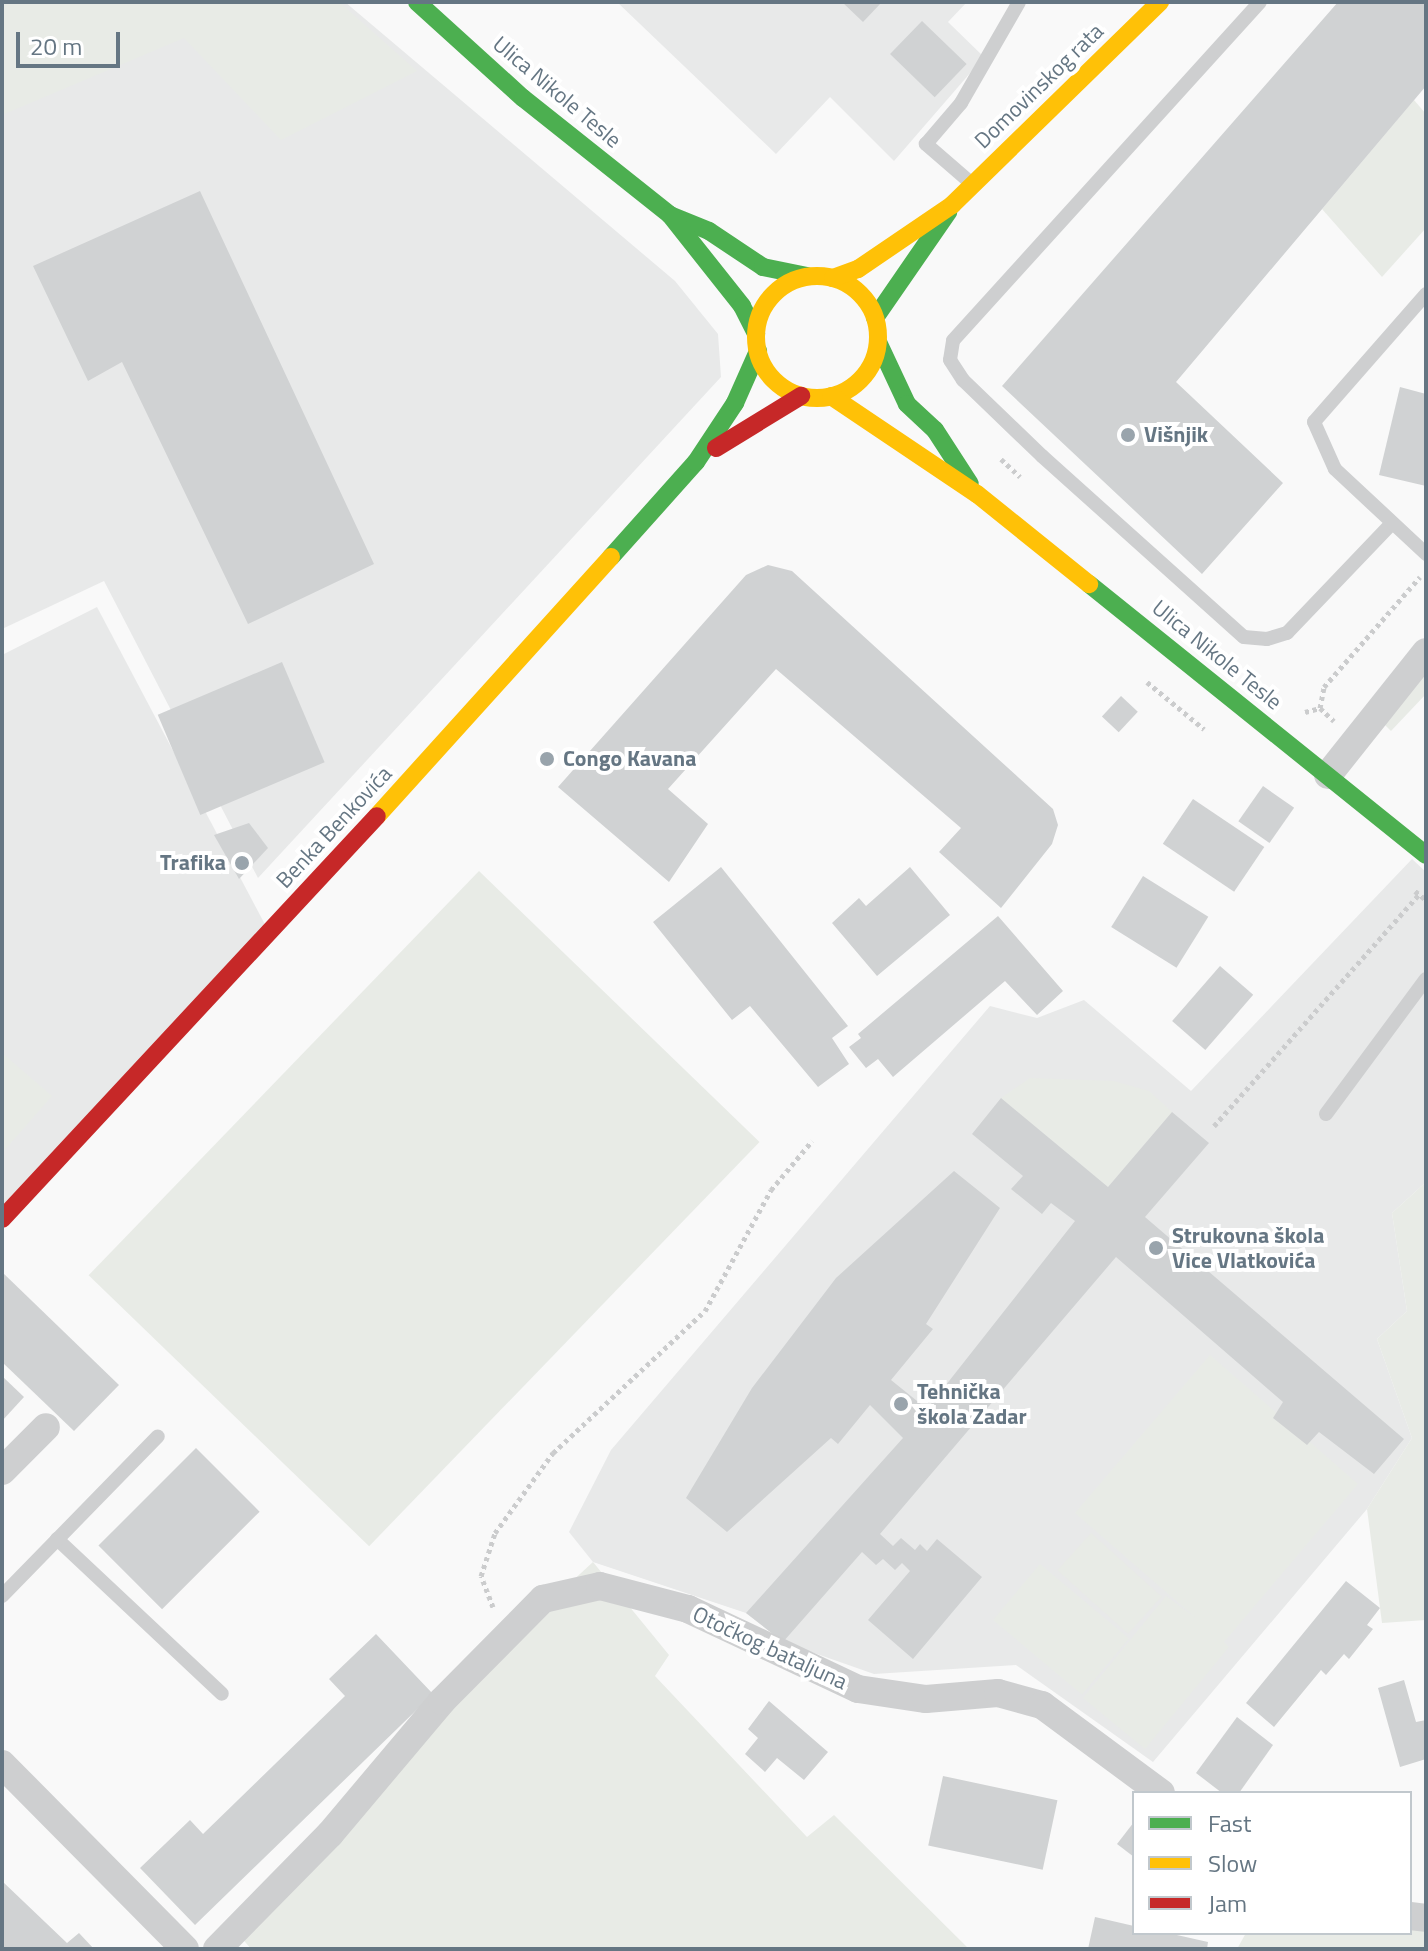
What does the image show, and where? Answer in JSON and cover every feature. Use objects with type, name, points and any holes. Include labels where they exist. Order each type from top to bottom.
[{"type":"main road","name":"Ulica Nikole Tesle","points":[[417,2],[523,98],[670,215],[742,306],[757,342]]},
{"type":"main road","name":"Domovinskog rata","points":[[833,278],[858,269],[952,205],[1160,2]]},
{"type":"main road","name":"Domovinskog rata","points":[[875,318],[900,276],[940,230],[952,205]]},
{"type":"main road","name":"Ulica Nikole Tesle","points":[[670,215],[709,231],[763,267],[807,276]]},
{"type":"main road","points":[[807,276],[833,278],[864,299],[875,318],[878,342],[863,377],[831,396],[801,396],[770,376],[757,342],[772,296],[807,276]]},
{"type":"main road","name":"Benka Benkovića","points":[[2,1219],[452,735],[696,462],[735,403],[757,342]]},
{"type":"main road","name":"Ulica Nikole Tesle","points":[[878,342],[907,404],[935,430],[977,494]]},
{"type":"main road","name":"Benka Benkovića","points":[[696,462],[801,396]]},
{"type":"main road","name":"Ulica Nikole Tesle","points":[[831,396],[977,494],[1426,855]]},
{"type":"street","points":[[1328,775],[1426,652]]},
{"type":"street","points":[[2,1471],[46,1427]]},
{"type":"street","name":"Otočkog bataljuna","points":[[217,1949],[330,1834],[442,1701],[543,1599],[600,1586],[688,1609],[858,1689],[926,1699],[998,1693],[1042,1705],[1158,1791]]},
{"type":"street","points":[[2,1764],[185,1949]]},
{"type":"lane","points":[[972,184],[926,144],[961,103],[1019,2]]},
{"type":"lane","points":[[1260,2],[953,341],[950,360],[963,380],[1042,456],[1244,637],[1267,639],[1287,633],[1391,524]]},
{"type":"lane","points":[[1426,294],[1314,422],[1335,469],[1426,554]]},
{"type":"lane","points":[[1326,1114],[1426,979]]},
{"type":"lane","points":[[2,1596],[158,1436]]},
{"type":"lane","points":[[57,1539],[222,1694]]},
{"type":"path","points":[[1320,708],[1324,687],[1426,571]]},
{"type":"path","points":[[1214,1126],[1426,886]]},
{"type":"path","points":[[1419,894],[1426,900]]},
{"type":"path","points":[[513,1629],[484,1594],[481,1576],[495,1533],[553,1453],[705,1311],[771,1190],[812,1141]]},
{"type":"shaded area","points":[[2,2],[345,2],[675,281],[718,334],[721,377],[258,878],[104,581],[2,629]]},
{"type":"shaded area","points":[[2,2],[339,2],[417,71],[281,140],[184,38],[2,115]]},
{"type":"shaded area","points":[[617,2],[967,2],[948,22],[984,57],[894,161],[830,97],[776,154]]},
{"type":"shaded area","points":[[1414,100],[1426,114],[1426,228],[1382,277],[1322,209]]},
{"type":"shaded area","points":[[97,607],[269,932],[2,1219],[2,655]]},
{"type":"shaded area","points":[[1426,672],[1426,694],[1391,731],[1380,720]]},
{"type":"shaded area","points":[[1412,859],[1426,872],[1426,1182],[1392,1213],[1407,1311],[1377,1339],[1412,1438],[1367,1509],[1153,1762],[1016,1665],[874,1674],[783,1642],[746,1613],[593,1562],[569,1532],[611,1450],[990,1006],[1037,1018],[1084,1000],[1191,1091]]},
{"type":"shaded area","points":[[479,871],[760,1142],[369,1546],[89,1275]]},
{"type":"shaded area","points":[[2,1053],[52,1096],[2,1153]]},
{"type":"shaded area","points":[[1030,1078],[1114,1081],[1149,1091],[1172,1112],[1108,1187],[1001,1098]]},
{"type":"shaded area","points":[[1426,1182],[1426,1620],[1382,1623],[1367,1509],[1412,1438],[1377,1339],[1407,1311],[1392,1213]]},
{"type":"shaded area","points":[[1210,1355],[1358,1484],[1224,1642],[1229,1647],[1145,1749],[1083,1698],[1166,1596],[1196,1618],[1075,1513]]},
{"type":"shaded area","points":[[1091,1533],[1162,1597],[1128,1634],[1058,1570]]},
{"type":"shaded area","points":[[593,1562],[669,1655],[655,1676],[807,1837],[834,1815],[969,1949],[251,1949],[235,1930],[442,1701]]},
{"type":"shaded area","points":[[1040,1564],[1129,1639],[1082,1694],[993,1620]]},
{"type":"shaded area","points":[[1412,1916],[1426,1918],[1426,1949],[1237,1949],[1245,1935],[1412,1935]]},
{"type":"building","points":[[842,2],[882,2],[863,22]]},
{"type":"building","points":[[1338,2],[1426,2],[1426,86],[1176,382],[1283,483],[1202,574],[1002,386]]},
{"type":"building","points":[[922,21],[967,64],[935,97],[890,54]]},
{"type":"building","points":[[200,191],[374,564],[248,624],[122,362],[88,381],[33,266]]},
{"type":"building","points":[[1400,387],[1426,394],[1426,486],[1379,475]]},
{"type":"building","points":[[768,565],[792,571],[1053,809],[1058,825],[1052,844],[1001,908],[939,852],[961,828],[776,669],[668,789],[708,824],[669,882],[558,787],[746,575]]},
{"type":"building","points":[[282,662],[325,762],[200,815],[158,715]]},
{"type":"building","points":[[1121,696],[1138,712],[1119,732],[1102,716]]},
{"type":"building","points":[[1263,786],[1294,808],[1269,843],[1238,821]]},
{"type":"building","points":[[1193,799],[1264,847],[1234,892],[1163,844]]},
{"type":"building","name":"Trafika","points":[[249,823],[268,848],[239,879],[214,835]]},
{"type":"building","points":[[721,867],[848,1026],[832,1038],[849,1064],[818,1087],[750,1006],[732,1020],[653,922]]},
{"type":"building","points":[[910,867],[950,915],[877,976],[832,923],[859,898],[866,906]]},
{"type":"building","points":[[1143,876],[1208,917],[1177,968],[1111,927]]},
{"type":"building","points":[[998,916],[1063,991],[1037,1015],[1005,981],[893,1077],[878,1059],[866,1068],[849,1047],[861,1038],[858,1034]]},
{"type":"building","points":[[1220,966],[1253,995],[1205,1050],[1172,1021]]},
{"type":"building","points":[[1001,1098],[1108,1187],[1172,1112],[1209,1143],[1145,1217],[1404,1439],[1374,1474],[1319,1432],[1307,1445],[1273,1418],[1283,1402],[1116,1257],[880,1534],[893,1546],[901,1538],[915,1550],[920,1544],[927,1551],[937,1539],[982,1577],[913,1659],[868,1620],[910,1571],[902,1563],[895,1570],[883,1559],[876,1565],[862,1552],[783,1642],[746,1613],[903,1438],[870,1405],[838,1444],[831,1438],[727,1532],[686,1498],[752,1388],[836,1278],[954,1171],[1000,1208],[926,1324],[933,1329],[891,1380],[927,1409],[1075,1221],[1051,1203],[1042,1214],[1011,1189],[1023,1176],[972,1134]]},
{"type":"building","points":[[2,1272],[119,1385],[74,1431],[2,1362]]},
{"type":"building","points":[[2,1376],[24,1397],[2,1421]]},
{"type":"building","points":[[196,1448],[260,1512],[162,1609],[98,1546]]},
{"type":"building","points":[[1346,1581],[1380,1608],[1367,1625],[1373,1629],[1349,1659],[1344,1654],[1326,1675],[1321,1670],[1274,1727],[1246,1703]]},
{"type":"building","points":[[376,1634],[433,1694],[195,1925],[140,1868],[190,1820],[203,1834],[345,1696],[329,1679]]},
{"type":"building","points":[[1404,1680],[1416,1722],[1426,1720],[1426,1759],[1400,1767],[1378,1688]]},
{"type":"building","points":[[769,1701],[828,1752],[804,1780],[777,1758],[765,1772],[745,1754],[758,1738],[748,1729]]},
{"type":"building","points":[[1237,1717],[1273,1745],[1240,1791],[1219,1791],[1196,1773]]},
{"type":"building","points":[[943,1776],[1057,1800],[1043,1870],[928,1845]]},
{"type":"building","points":[[1132,1825],[1132,1855],[1117,1844]]},
{"type":"building","points":[[2,1881],[67,1943],[79,1933],[94,1949],[2,1949]]},
{"type":"building","points":[[1095,1917],[1132,1926],[1132,1935],[1177,1935],[1208,1942],[1207,1949],[1088,1949]]},
{"type":"traffic: fast","points":[[417,2],[523,98],[670,215],[709,231],[763,267],[807,276]]},
{"type":"traffic: fast","points":[[875,318],[948,212]]},
{"type":"traffic: fast","points":[[670,215],[742,306],[756,334]]},
{"type":"traffic: fast","points":[[878,342],[907,404],[935,430],[970,484]]},
{"type":"traffic: fast","points":[[611,557],[696,462],[735,403],[758,351]]},
{"type":"traffic: fast","points":[[1089,584],[1426,855]]},
{"type":"traffic: slow","points":[[833,278],[858,269],[952,205],[1160,2]]},
{"type":"traffic: slow","points":[[817,276],[840,281],[860,294],[873,314],[878,337],[873,360],[860,380],[840,393],[817,398],[794,393],[774,380],[761,360],[756,337],[761,314],[774,294],[794,281],[817,276]]},
{"type":"traffic: slow","points":[[831,396],[977,494],[1089,584]]},
{"type":"traffic: slow","points":[[377,816],[611,557]]},
{"type":"traffic: jam","points":[[716,448],[801,396]]},
{"type":"traffic: jam","points":[[2,1219],[377,816]]},
{"type":"place","name":"Višnjik","points":[[1128,435]]},
{"type":"place","name":"Congo Kavana","points":[[547,759]]},
{"type":"place","name":"Trafika","points":[[242,863]]},
{"type":"place","name":"Strukovna škola Vice Vlatkovića","points":[[1156,1248]]},
{"type":"place","name":"Tehnička škola Zadar","points":[[901,1404]]}]
